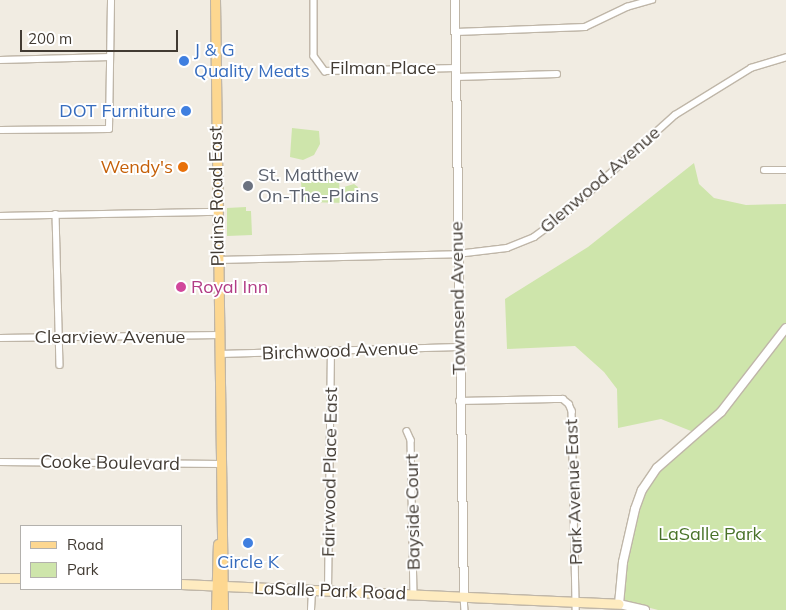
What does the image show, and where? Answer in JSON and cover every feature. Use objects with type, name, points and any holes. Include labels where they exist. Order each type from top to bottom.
[{"type":"main road","name":"Plains Road East","points":[[215,0],[220,335],[220,586]]},
{"type":"main road","points":[[0,578],[20,578]]},
{"type":"main road","name":"LaSalle Park Road","points":[[182,584],[464,597],[619,607]]},
{"type":"main road","points":[[216,610],[220,586]]},
{"type":"main road","points":[[220,586],[223,610]]},
{"type":"street","points":[[0,130],[109,129],[111,0]]},
{"type":"street","name":"Filman Place","points":[[314,0],[314,56],[325,71],[456,68]]},
{"type":"street","name":"Townsend Avenue","points":[[455,0],[459,401],[464,597]]},
{"type":"street","points":[[456,32],[585,27],[627,7],[652,0]]},
{"type":"street","points":[[0,60],[110,57]]},
{"type":"street","name":"Glenwood Avenue","points":[[218,260],[457,254],[496,251],[534,237],[564,215],[675,115],[737,75],[786,57]]},
{"type":"street","points":[[456,77],[557,74]]},
{"type":"street","points":[[764,170],[786,170]]},
{"type":"street","points":[[0,216],[217,212]]},
{"type":"street","points":[[56,214],[60,364]]},
{"type":"street","points":[[619,607],[632,518],[648,481],[665,460],[721,412],[786,328]]},
{"type":"street","name":"Clearview Avenue","points":[[0,338],[220,335]]},
{"type":"street","name":"Birchwood Avenue","points":[[220,354],[459,347]]},
{"type":"street","name":"Fairwood Place East","points":[[328,592],[331,352]]},
{"type":"street","name":"Park Avenue East","points":[[459,401],[563,399],[569,404],[572,411],[576,605]]},
{"type":"street","name":"Bayside Court","points":[[407,431],[411,440],[414,595]]},
{"type":"street","name":"Cooke Boulevard","points":[[0,462],[220,464]]},
{"type":"street","points":[[311,610],[312,591]]},
{"type":"street","points":[[464,597],[465,610]]},
{"type":"street","name":"LaSalle Park Road","points":[[619,607],[645,610]]},
{"type":"green space","points":[[292,128],[319,131],[320,144],[314,155],[303,160],[290,157]]},
{"type":"green space","name":"LaSalle Park","points":[[694,163],[699,184],[714,198],[746,205],[786,204],[786,610],[658,610],[624,601],[623,579],[644,494],[655,476],[701,435],[661,419],[618,428],[617,389],[604,372],[575,346],[507,349],[505,299],[588,247]]},
{"type":"green space","points":[[339,179],[340,197],[344,187],[354,184],[358,187],[357,192],[351,192],[348,203],[302,202],[301,180]]},
{"type":"green space","points":[[246,207],[246,211],[251,211],[252,235],[227,236],[227,208]]},
{"type":"place","name":"J & G Quality Meats","points":[[184,61]]},
{"type":"place","name":"DOT Furniture","points":[[186,111]]},
{"type":"place","name":"Wendy's","points":[[183,167]]},
{"type":"place","name":"St. Matthew On-The-Plains","points":[[248,186]]},
{"type":"place","name":"Royal Inn","points":[[181,287]]},
{"type":"place","name":"Circle K","points":[[248,543]]}]
